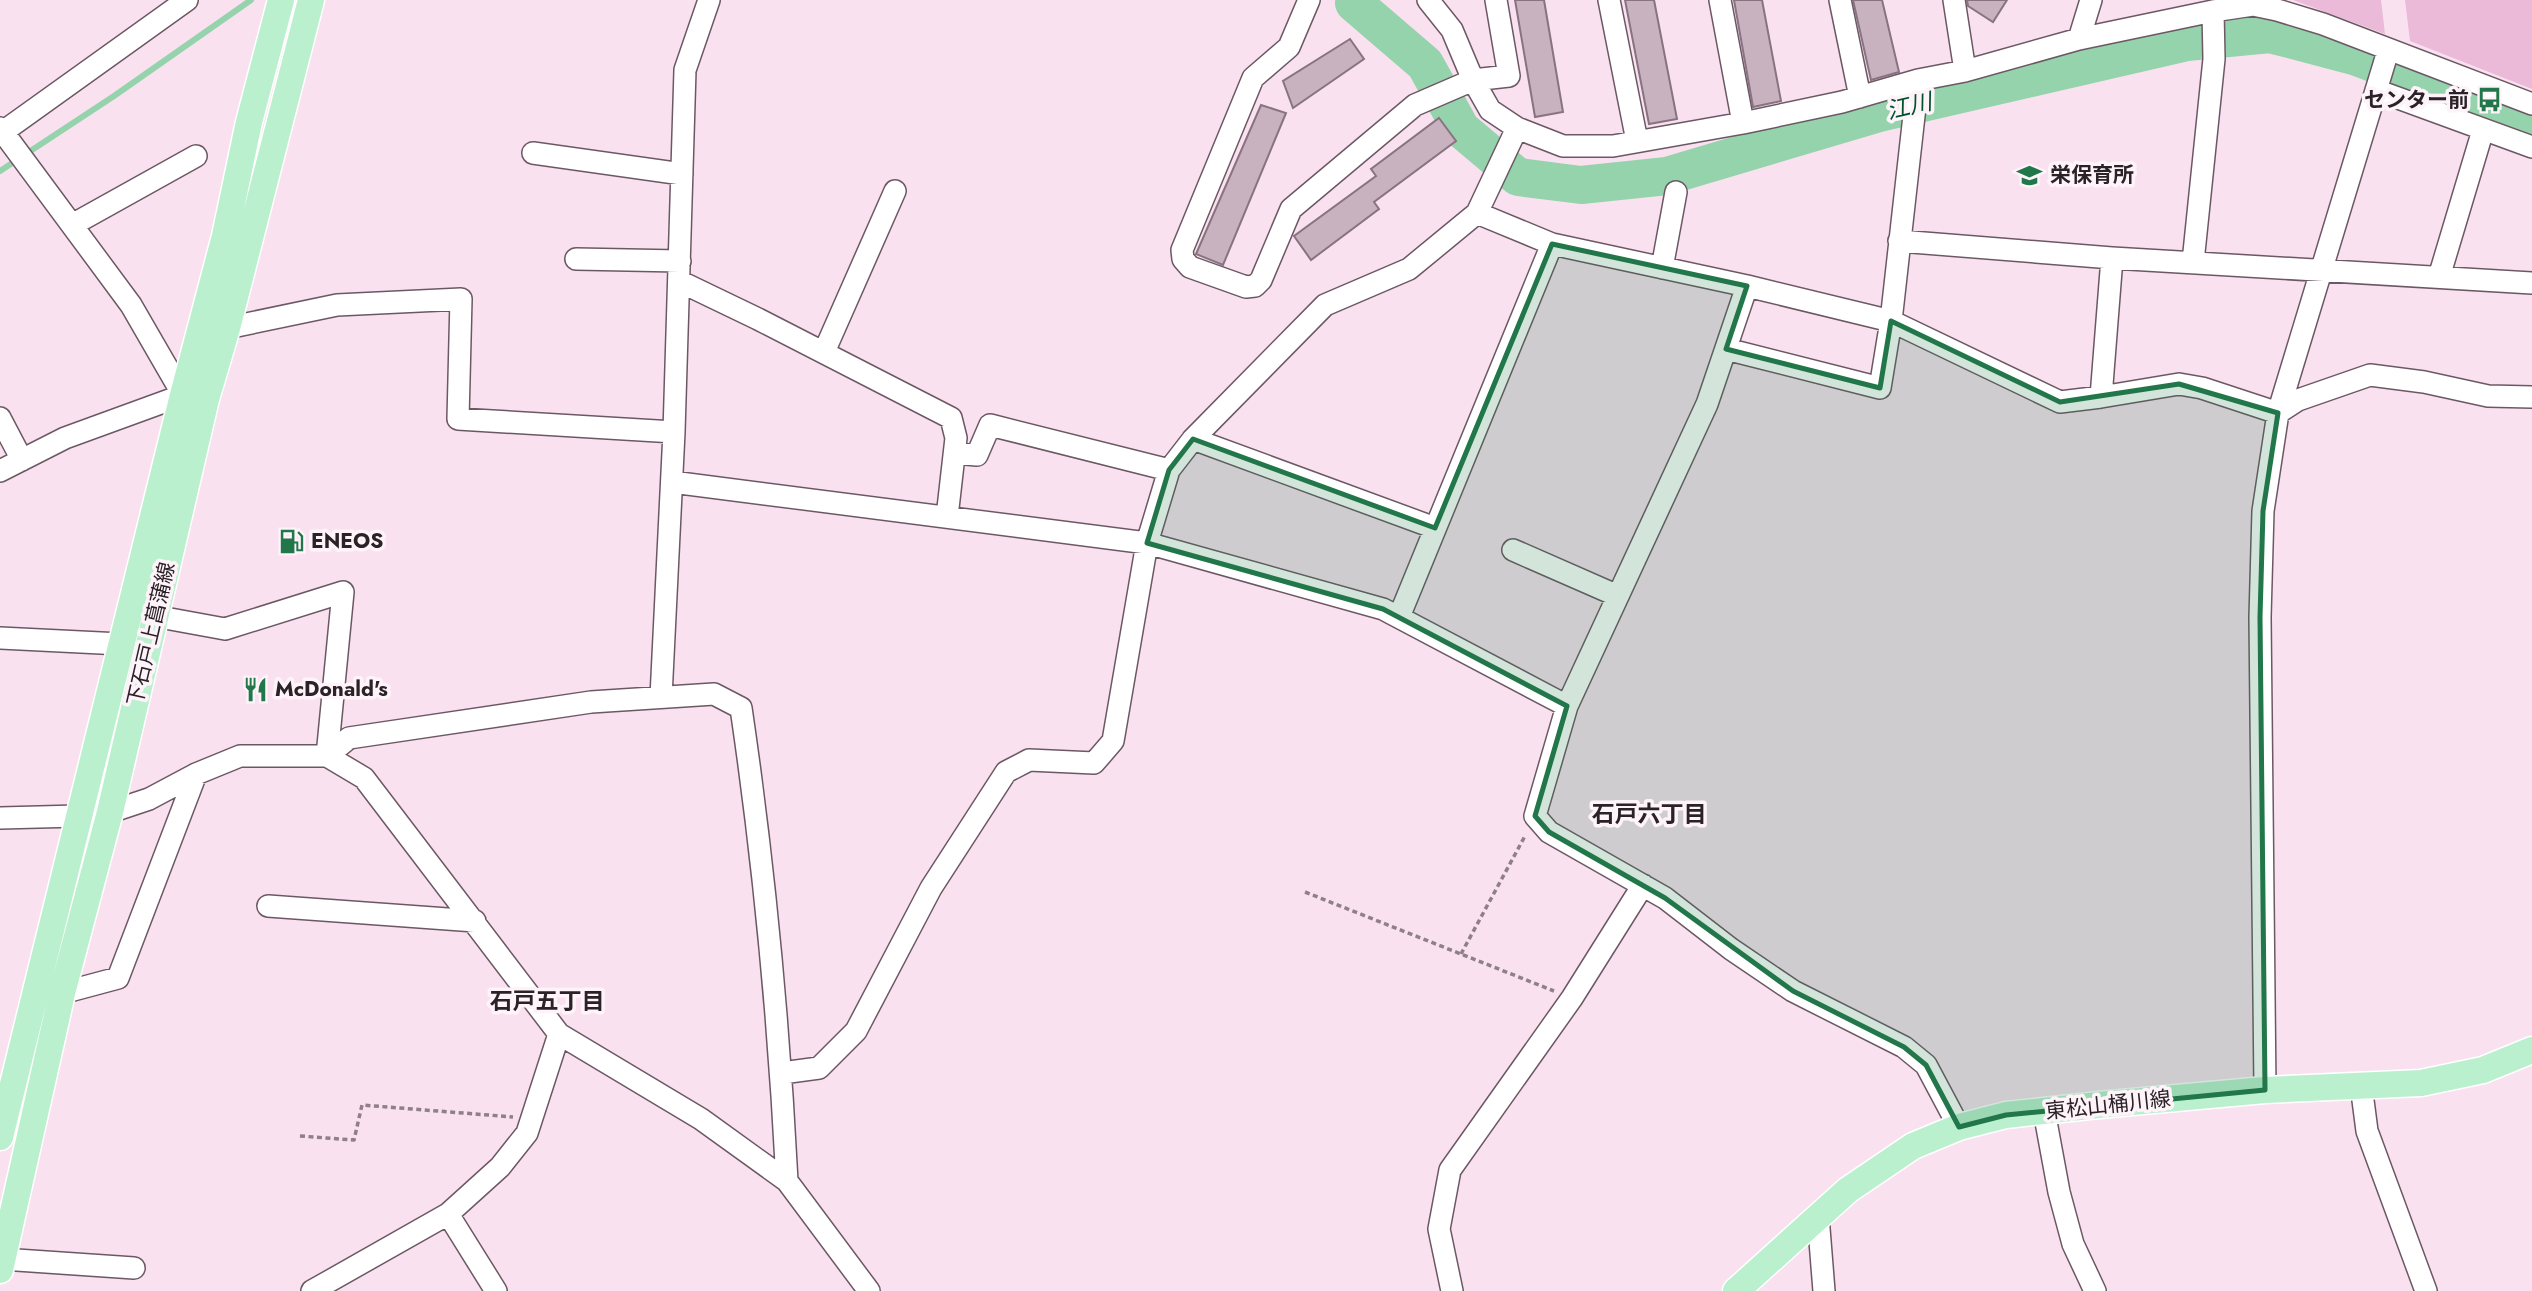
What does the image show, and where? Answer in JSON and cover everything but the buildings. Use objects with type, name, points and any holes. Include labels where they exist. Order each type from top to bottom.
[{"type":"main road","name":"下石戸上菖蒲線","points":[[0,1137],[183,395],[225,236],[249,122],[281,0]]},
{"type":"main road","name":"下石戸上菖蒲線","points":[[1,1264],[62,993],[110,812],[206,398],[227,328],[311,0]]},
{"type":"main road","name":"東松山桶川線","points":[[1736,1291],[1848,1190],[1913,1146],[1959,1127],[2006,1115],[2044,1111],[2265,1090],[2421,1083],[2483,1070],[2532,1049]]},
{"type":"street","points":[[0,471],[65,438],[183,395],[131,305],[1,131],[187,0]]},
{"type":"street","points":[[661,697],[674,432],[685,71],[709,0]]},
{"type":"street","points":[[1309,0],[1289,47],[1253,78],[1182,250],[1183,259],[1190,267],[1246,287],[1255,286],[1261,280],[1291,208],[1415,105],[1473,80],[1509,76],[1496,0]]},
{"type":"street","points":[[1428,0],[1452,30],[1473,80],[1490,110],[1517,128],[1563,146],[1613,146],[1743,123],[1965,71],[2079,39],[2253,5],[2277,5],[2388,51],[2532,104]]},
{"type":"street","points":[[1609,0],[1637,142]]},
{"type":"street","points":[[1720,0],[1743,123]]},
{"type":"street","points":[[1840,0],[1860,97]]},
{"type":"street","points":[[1954,0],[1965,71]]},
{"type":"street","points":[[2079,39],[2091,0]]},
{"type":"street","points":[[2193,262],[2214,59],[2213,11]]},
{"type":"street","points":[[2265,1090],[2260,617],[2263,511],[2277,413],[2388,51]]},
{"type":"street","points":[[1726,349],[1881,388],[1918,80]]},
{"type":"street","points":[[2376,90],[2532,148]]},
{"type":"street","points":[[782,1073],[819,1068],[856,1031],[931,888],[1006,772],[1028,760],[1094,762],[1113,741],[1147,543],[1169,470],[1193,439],[1325,305],[1409,269],[1477,213],[1517,128]]},
{"type":"street","points":[[2439,277],[2483,130]]},
{"type":"street","points":[[533,153],[682,174]]},
{"type":"street","points":[[72,225],[196,156]]},
{"type":"street","points":[[824,352],[895,191]]},
{"type":"street","points":[[1662,268],[1676,192]]},
{"type":"street","points":[[1477,213],[1552,244],[1747,286],[1891,321],[2060,402],[2179,384],[2202,388],[2277,413]]},
{"type":"street","points":[[1899,241],[2112,258],[2532,283]]},
{"type":"street","points":[[1399,617],[1552,244]]},
{"type":"street","points":[[2101,397],[2112,258]]},
{"type":"street","points":[[576,259],[679,271],[824,352],[951,418],[956,438],[947,517]]},
{"type":"street","points":[[1747,286],[1707,404],[1567,706],[1535,816],[1549,832],[1643,885],[1793,991],[1904,1047],[1926,1065],[1959,1127]]},
{"type":"street","points":[[227,328],[337,305],[461,299],[458,419],[674,432]]},
{"type":"street","points":[[2277,413],[2298,400],[2370,375],[2424,382],[2488,396],[2532,397]]},
{"type":"street","points":[[0,418],[22,460]]},
{"type":"street","points":[[955,453],[977,455],[990,425],[1169,470]]},
{"type":"street","points":[[1193,439],[1435,528]]},
{"type":"street","points":[[672,482],[1147,543],[1383,609],[1567,706]]},
{"type":"street","points":[[1513,550],[1618,596]]},
{"type":"street","points":[[154,616],[225,629],[343,592],[327,756]]},
{"type":"street","points":[[0,638],[121,644]]},
{"type":"street","points":[[327,756],[349,738],[591,702],[714,694],[741,708],[750,766],[782,1073],[787,1181]]},
{"type":"street","points":[[0,818],[78,816],[110,812],[149,799],[196,774],[240,756],[327,756],[364,778],[559,1034],[701,1119],[787,1181],[869,1291]]},
{"type":"street","points":[[62,993],[118,978],[196,774]]},
{"type":"street","points":[[1452,1291],[1439,1229],[1451,1170],[1572,998],[1643,885]]},
{"type":"street","points":[[268,906],[475,921]]},
{"type":"street","points":[[312,1291],[448,1214],[500,1167],[527,1133],[559,1034]]},
{"type":"street","points":[[2361,1085],[2367,1131],[2426,1291]]},
{"type":"street","points":[[2044,1111],[2059,1192],[2073,1244],[2095,1291]]},
{"type":"street","points":[[448,1214],[496,1291]]},
{"type":"street","points":[[1818,1216],[1824,1291]]},
{"type":"street","points":[[1,1264],[134,1268]]},
{"type":"path","points":[[1461,954],[1535,816]]},
{"type":"path","points":[[1305,892],[1572,998]]},
{"type":"path","points":[[300,1136],[354,1140],[362,1105],[532,1119]]},
{"type":"highlighted area","points":[[1552,244],[1747,286],[1726,349],[1880,388],[1891,321],[2060,402],[2179,384],[2278,413],[2263,511],[2260,617],[2265,1090],[2006,1115],[1959,1127],[1926,1065],[1904,1047],[1793,991],[1665,898],[1549,832],[1535,816],[1567,706],[1383,609],[1147,543],[1169,470],[1193,439],[1435,528]]},
{"type":"shaded area","points":[[2293,0],[2381,0],[2385,34]]},
{"type":"shaded area","points":[[2405,0],[2532,0],[2532,89],[2410,41]]},
{"type":"waterway","points":[[0,171],[114,96],[251,0]]},
{"type":"waterway","name":"江川","points":[[1347,0],[1354,3],[1355,0]]},
{"type":"waterway","name":"江川","points":[[1354,3],[1425,64],[1461,129],[1518,177],[1581,185],[1667,176],[1879,113],[2187,42],[2270,34],[2354,56],[2532,123]]},
{"type":"place","name":"センター前","points":[[2489,100]]},
{"type":"place","name":"栄保育所","points":[[2030,175]]},
{"type":"place","name":"ENEOS","points":[[291,541]]},
{"type":"place","name":"McDonald's","points":[[255,689]]},
{"type":"district","name":"石戸六丁目","points":[[1649,814]]},
{"type":"district","name":"石戸五丁目","points":[[547,1001]]}]
